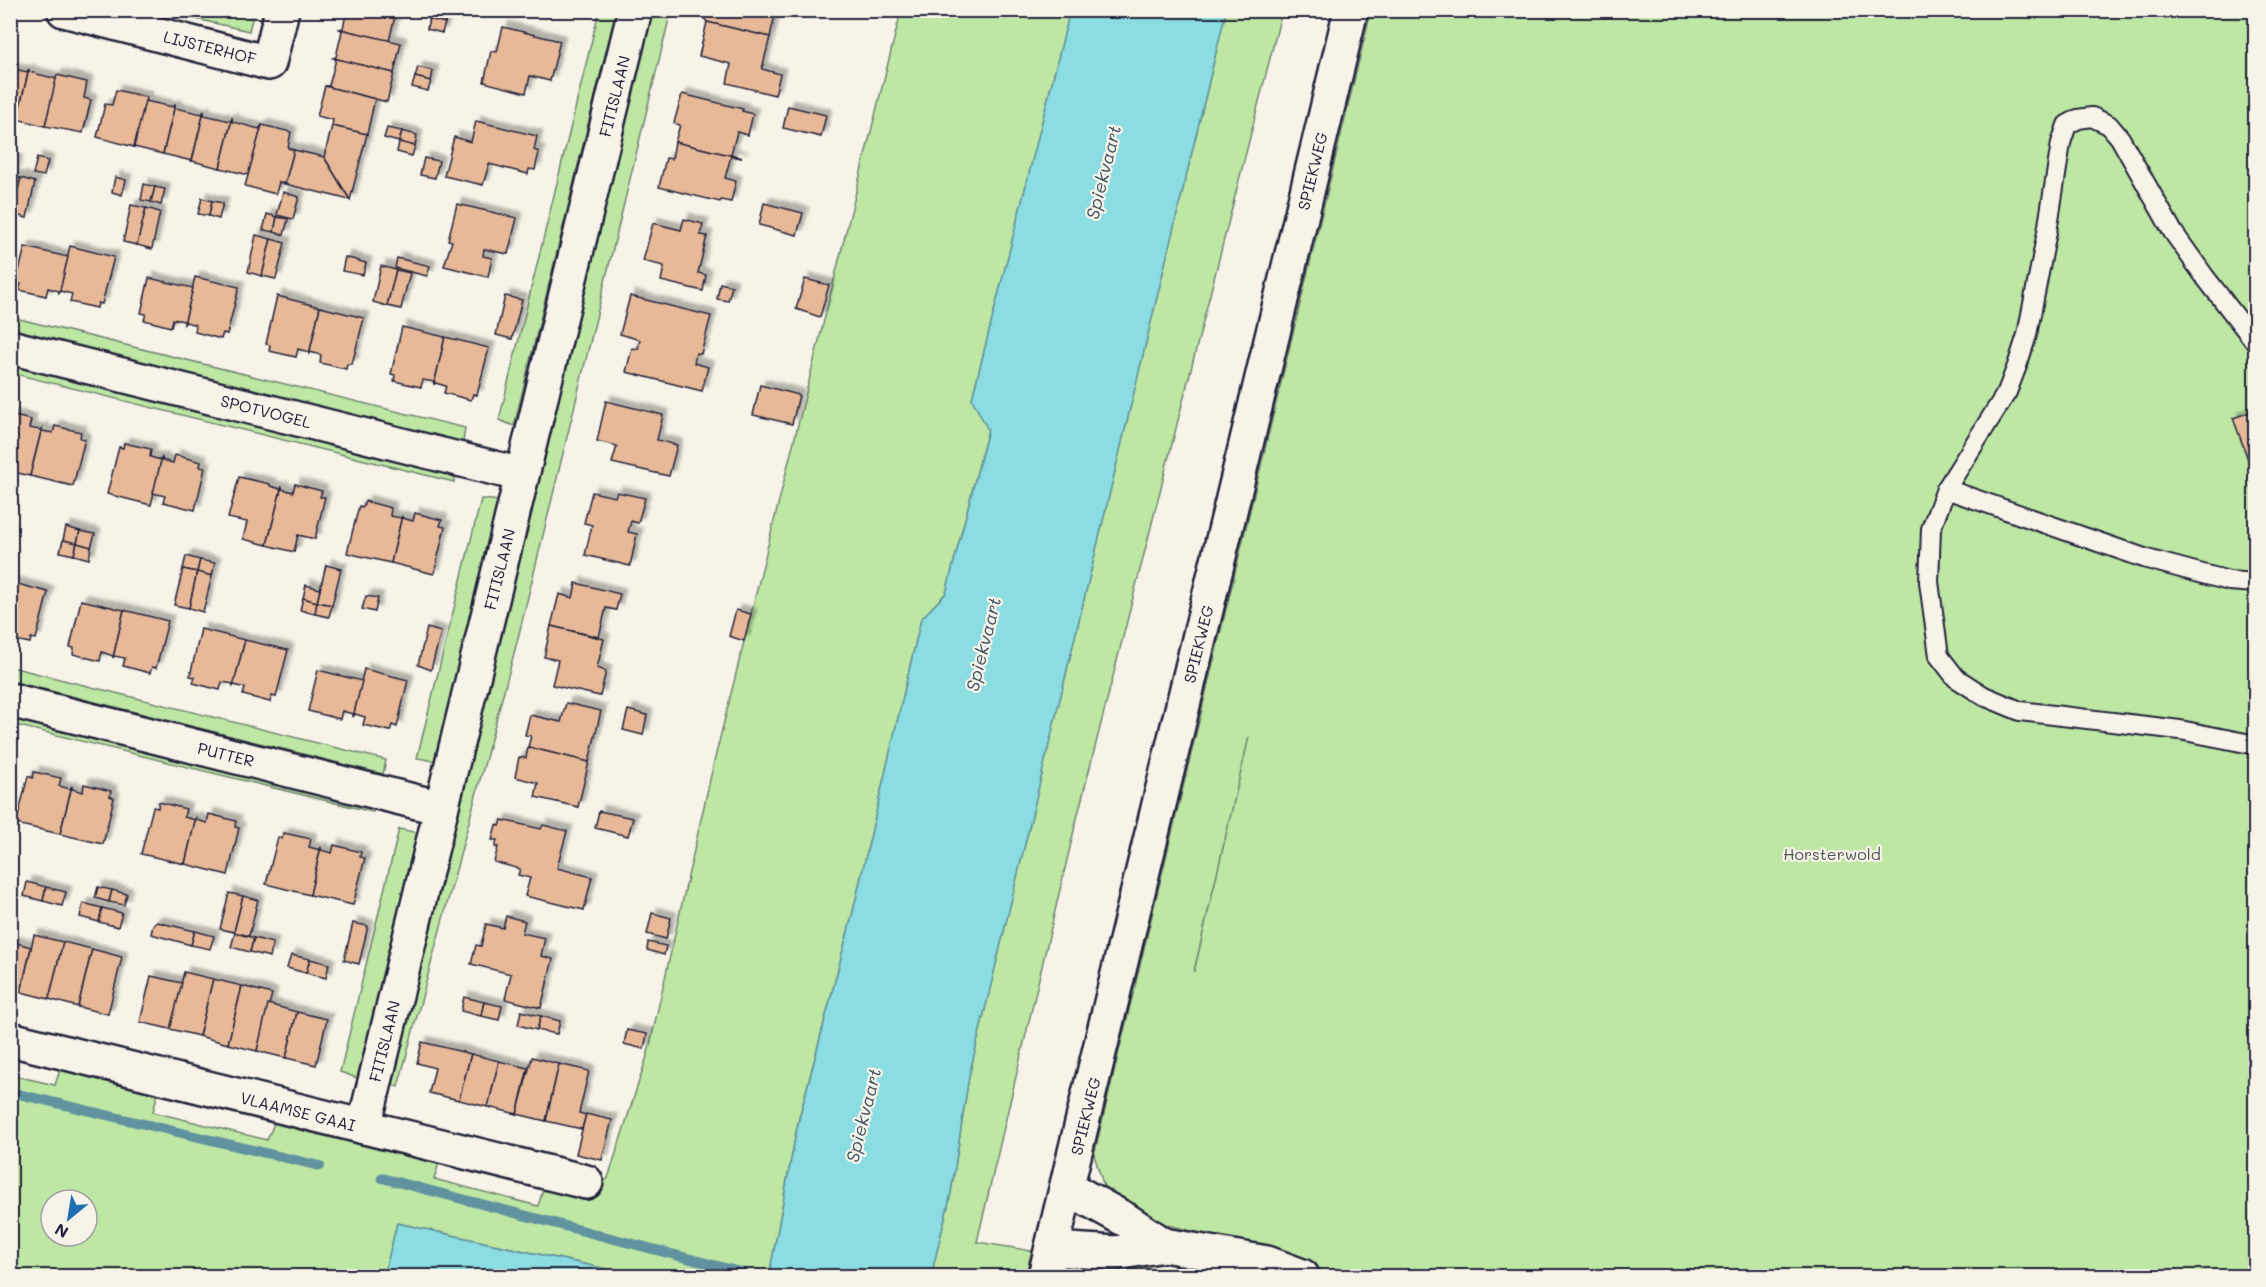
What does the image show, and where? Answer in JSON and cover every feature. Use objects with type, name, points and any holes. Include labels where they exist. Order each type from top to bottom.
[{"type":"street","name":"LIJSTERHOF","points":[[64,10],[270,63],[282,10]]},
{"type":"street","name":"FITISLAAN","points":[[363,1127],[635,10]]},
{"type":"street","name":"SPIEKWEG","points":[[1049,1263],[1351,10]]},
{"type":"street","name":"SPOTVOGEL","points":[[10,347],[522,475]]},
{"type":"street","name":"PUTTER","points":[[10,700],[441,808]]},
{"type":"street","name":"VLAAMSE GAAI","points":[[10,1039],[586,1182]]},
{"type":"street","points":[[1068,1188],[1126,1220],[1164,1245]]},
{"type":"street","points":[[1049,1263],[1164,1245],[1267,1263],[1302,1276]]},
{"type":"lane","points":[[2254,337],[2205,277],[2173,232],[2120,138],[2109,125],[2092,117],[2078,119],[2067,125],[2061,143],[2027,335],[2007,392],[1946,489],[1932,529],[1929,582],[1939,656],[1956,678],[1984,696],[2020,711],[2180,730],[2256,745]]},
{"type":"lane","points":[[1946,489],[2147,559],[2229,581],[2256,583]]},
{"type":"green space","points":[[161,11],[254,11],[249,31]]},
{"type":"green space","points":[[599,11],[616,11],[514,426],[499,420]]},
{"type":"green space","points":[[646,11],[671,11],[517,642],[398,1087],[387,1082]]},
{"type":"green space","points":[[901,11],[1070,11],[972,399],[988,429],[946,593],[921,619],[852,916],[798,1122],[769,1276],[638,1276],[397,1223],[384,1276],[11,1276],[11,1075],[55,1085],[62,1064],[159,1088],[153,1112],[267,1140],[278,1114],[442,1153],[434,1179],[538,1206],[546,1180],[592,1192],[608,1178],[648,1053],[714,762]]},
{"type":"green space","points":[[1226,11],[1282,11],[1075,826],[977,1242],[1032,1251],[1025,1276],[931,1276],[951,1193],[969,1076]]},
{"type":"green space","name":"Horsterwold","points":[[1371,11],[2255,11],[2255,1276],[1281,1276],[1265,1250],[1142,1218],[1105,1190],[1094,1155]],"holes":[[[1249,737],[1194,972],[1194,971]]]},
{"type":"green space","points":[[11,317],[465,428],[463,442],[11,333]]},
{"type":"green space","points":[[11,357],[457,466],[454,482],[11,373]]},
{"type":"green space","points":[[481,499],[500,501],[434,761],[417,758]]},
{"type":"green space","points":[[11,667],[386,760],[383,774],[11,681]]},
{"type":"green space","points":[[11,711],[376,798],[373,812],[11,724]]},
{"type":"green space","points":[[399,829],[419,833],[357,1078],[340,1072]]},
{"type":"green space","points":[[1097,1265],[1135,1266],[1193,1276],[1077,1276]]},
{"type":"water","name":"Spiekvaart","points":[[1070,11],[1226,11],[969,1076],[951,1193],[931,1276],[769,1276],[798,1123],[852,916],[921,619],[946,593],[988,430],[972,399]]},
{"type":"water","points":[[397,1223],[638,1276],[384,1276]]},
{"type":"building","points":[[347,10],[396,12],[389,41],[340,29],[343,28]]},
{"type":"building","points":[[431,10],[447,13],[445,23],[429,19]]},
{"type":"building","points":[[704,10],[776,10],[770,37],[707,22],[703,17]]},
{"type":"building","points":[[429,19],[445,23],[442,33],[427,29]]},
{"type":"building","points":[[707,22],[770,37],[762,69],[780,74],[775,95],[727,83],[731,64],[699,56]]},
{"type":"building","points":[[503,27],[560,41],[550,81],[530,76],[526,93],[484,82],[491,51],[497,52]]},
{"type":"building","points":[[340,29],[401,43],[394,73],[333,58],[336,57],[342,31]]},
{"type":"building","points":[[333,58],[394,73],[387,102],[325,86],[329,86],[336,59]]},
{"type":"building","points":[[418,67],[433,71],[431,81],[415,77]]},
{"type":"building","points":[[10,68],[27,72],[29,69],[17,119],[10,117]]},
{"type":"building","points":[[29,69],[29,72],[57,79],[45,126],[17,119]]},
{"type":"building","points":[[57,75],[87,82],[84,98],[91,100],[83,133],[45,126]]},
{"type":"building","points":[[415,77],[431,81],[428,91],[412,87]]},
{"type":"building","points":[[325,86],[375,99],[367,134],[332,126],[333,120],[317,116]]},
{"type":"building","points":[[116,90],[147,97],[134,147],[97,137],[105,104],[112,105]]},
{"type":"building","points":[[682,94],[743,109],[742,111],[753,114],[748,135],[737,132],[731,154],[742,158],[675,142],[680,125],[674,123]]},
{"type":"building","points":[[145,101],[173,107],[175,105],[163,154],[134,147]]},
{"type":"building","points":[[175,105],[175,108],[202,114],[204,111],[192,161],[163,154]]},
{"type":"building","points":[[788,106],[826,115],[821,137],[783,128]]},
{"type":"building","points":[[204,111],[204,115],[230,121],[232,119],[220,168],[192,161]]},
{"type":"building","points":[[232,119],[233,122],[259,129],[262,125],[249,175],[220,168]]},
{"type":"building","points":[[476,121],[537,136],[534,150],[539,152],[535,170],[529,169],[528,174],[489,164],[483,185],[444,176],[454,137],[471,142]]},
{"type":"building","points":[[262,125],[291,132],[288,148],[294,150],[285,184],[279,182],[276,194],[245,186]]},
{"type":"building","points":[[332,126],[367,134],[350,200],[324,157]]},
{"type":"building","points":[[387,128],[402,131],[399,142],[384,138]]},
{"type":"building","points":[[402,131],[417,135],[415,146],[399,142]]},
{"type":"building","points":[[399,142],[415,146],[412,156],[397,152]]},
{"type":"building","points":[[675,142],[742,158],[731,156],[725,178],[736,181],[731,202],[721,200],[720,202],[659,187],[666,158],[672,159]]},
{"type":"building","points":[[294,150],[324,157],[350,200],[285,184]]},
{"type":"building","points":[[37,158],[48,161],[44,176],[33,174]]},
{"type":"building","points":[[424,158],[439,161],[435,178],[420,175]]},
{"type":"building","points":[[10,159],[17,161],[13,176],[10,176]]},
{"type":"building","points":[[10,176],[21,178],[12,214],[10,214]]},
{"type":"building","points":[[115,177],[126,180],[122,195],[112,192]]},
{"type":"building","points":[[21,178],[35,182],[27,218],[12,214]]},
{"type":"building","points":[[144,184],[155,187],[151,202],[141,200]]},
{"type":"building","points":[[155,187],[165,189],[161,205],[151,202]]},
{"type":"building","points":[[283,192],[299,197],[293,219],[277,215]]},
{"type":"building","points":[[202,198],[212,201],[209,216],[198,214]]},
{"type":"building","points":[[212,201],[223,203],[219,219],[209,216]]},
{"type":"building","points":[[764,203],[803,213],[797,235],[759,225]]},
{"type":"building","points":[[457,204],[517,218],[508,254],[484,249],[483,256],[492,258],[488,277],[444,266],[452,241],[448,240]]},
{"type":"building","points":[[131,205],[146,208],[137,245],[123,242]]},
{"type":"building","points":[[146,208],[160,212],[152,249],[137,245]]},
{"type":"building","points":[[267,214],[277,217],[274,232],[263,230]]},
{"type":"building","points":[[277,217],[288,219],[284,235],[274,232]]},
{"type":"building","points":[[684,219],[703,224],[700,235],[707,236],[698,273],[706,275],[703,291],[661,281],[664,266],[643,261],[653,223],[681,230]]},
{"type":"building","points":[[256,235],[271,239],[262,276],[248,272]]},
{"type":"building","points":[[271,239],[285,243],[276,279],[262,276]]},
{"type":"building","points":[[70,246],[114,257],[102,304],[98,303],[97,308],[70,302],[72,294],[60,291],[59,294]]},
{"type":"building","points":[[25,247],[68,257],[59,294],[59,291],[48,288],[46,296],[19,290],[21,284],[16,283]]},
{"type":"building","points":[[345,257],[366,263],[363,275],[342,271]]},
{"type":"building","points":[[397,258],[430,266],[427,276],[395,268]]},
{"type":"building","points":[[381,266],[396,270],[387,306],[373,302]]},
{"type":"building","points":[[396,270],[410,273],[401,309],[387,306]]},
{"type":"building","points":[[195,277],[239,287],[227,334],[223,333],[221,339],[195,332],[196,325],[186,322],[184,324]]},
{"type":"building","points":[[149,278],[193,288],[184,324],[184,321],[173,319],[171,327],[144,320],[146,314],[141,313]]},
{"type":"building","points":[[805,279],[829,285],[820,317],[796,309]]},
{"type":"building","points":[[720,283],[732,286],[728,301],[717,299]]},
{"type":"building","points":[[277,296],[320,307],[309,355],[309,352],[298,349],[296,357],[269,351],[270,345],[266,344]]},
{"type":"building","points":[[505,296],[522,300],[512,339],[496,335]]},
{"type":"building","points":[[630,296],[711,316],[701,354],[696,353],[694,363],[708,367],[702,391],[626,372],[632,348],[638,349],[640,340],[620,334]]},
{"type":"building","points":[[320,307],[364,318],[352,364],[347,364],[346,369],[320,363],[321,355],[310,352],[309,355]]},
{"type":"building","points":[[402,327],[445,337],[434,385],[434,382],[423,380],[421,387],[394,381],[395,375],[391,374]]},
{"type":"building","points":[[445,337],[489,348],[477,395],[473,394],[471,400],[444,393],[446,386],[435,383],[434,385]]},
{"type":"building","points":[[760,385],[799,395],[792,424],[753,415]]},
{"type":"building","points":[[606,401],[663,415],[657,440],[677,445],[669,476],[612,463],[617,446],[597,441]]},
{"type":"building","points":[[2256,410],[2256,472],[2253,473],[2233,418]]},
{"type":"building","points":[[10,415],[31,420],[29,428],[40,430],[42,428],[30,476],[10,471]]},
{"type":"building","points":[[55,426],[81,432],[80,438],[85,439],[73,486],[30,476],[42,428],[42,431],[53,433]]},
{"type":"building","points":[[124,443],[151,449],[150,457],[161,460],[162,457],[151,505],[107,494],[119,447],[123,448]]},
{"type":"building","points":[[175,455],[201,462],[200,467],[205,468],[195,510],[163,502],[165,496],[153,493],[162,457],[162,460],[173,463]]},
{"type":"building","points":[[239,477],[281,489],[282,486],[267,545],[243,539],[247,522],[228,518]]},
{"type":"building","points":[[295,484],[322,491],[320,497],[325,497],[315,539],[298,535],[294,552],[267,545],[282,486],[282,489],[293,492]]},
{"type":"building","points":[[592,492],[615,497],[617,492],[645,498],[638,523],[631,521],[628,532],[637,534],[630,566],[585,555],[592,525],[584,523]]},
{"type":"building","points":[[365,501],[391,508],[390,516],[401,518],[402,516],[391,563],[347,553],[359,506],[363,507]]},
{"type":"building","points":[[415,513],[442,520],[440,526],[445,527],[434,574],[391,563],[402,516],[402,518],[413,521]]},
{"type":"building","points":[[66,527],[80,531],[77,543],[63,540]]},
{"type":"building","points":[[80,531],[95,534],[91,547],[77,543]]},
{"type":"building","points":[[63,540],[77,543],[74,555],[60,552]]},
{"type":"building","points":[[77,543],[91,547],[89,559],[74,555]]},
{"type":"building","points":[[186,556],[200,560],[197,572],[183,569]]},
{"type":"building","points":[[200,560],[215,563],[212,576],[197,572]]},
{"type":"building","points":[[326,565],[341,569],[332,605],[317,602]]},
{"type":"building","points":[[183,569],[197,572],[189,608],[174,605]]},
{"type":"building","points":[[197,572],[212,576],[203,612],[189,608]]},
{"type":"building","points":[[10,582],[48,592],[36,639],[31,638],[30,643],[10,639]]},
{"type":"building","points":[[576,583],[620,594],[616,610],[606,608],[599,637],[551,626],[559,594],[573,598]]},
{"type":"building","points":[[306,585],[320,589],[317,602],[303,598]]},
{"type":"building","points":[[366,596],[378,598],[375,612],[362,609]]},
{"type":"building","points":[[303,598],[317,602],[315,614],[300,610]]},
{"type":"building","points":[[81,600],[124,610],[113,658],[102,652],[100,661],[73,654],[74,648],[70,647]]},
{"type":"building","points":[[317,602],[332,605],[329,617],[315,614]]},
{"type":"building","points":[[124,610],[168,621],[156,668],[152,667],[150,673],[123,666],[125,658],[114,656],[113,658]]},
{"type":"building","points":[[736,610],[751,614],[744,641],[729,636]]},
{"type":"building","points":[[551,626],[604,639],[597,668],[606,671],[600,696],[552,685],[558,660],[544,657]]},
{"type":"building","points":[[427,628],[441,632],[431,670],[418,665]]},
{"type":"building","points":[[201,629],[245,640],[233,687],[233,684],[222,682],[220,690],[193,683],[195,677],[190,676]]},
{"type":"building","points":[[245,640],[288,650],[276,697],[272,696],[270,702],[243,695],[245,688],[234,685],[233,687]]},
{"type":"building","points":[[364,669],[408,680],[397,727],[392,725],[390,731],[363,725],[365,717],[355,714],[353,717]]},
{"type":"building","points":[[318,670],[362,681],[353,717],[353,714],[342,711],[340,719],[308,711]]},
{"type":"building","points":[[566,703],[601,711],[589,762],[528,747],[531,736],[525,735],[530,715],[561,722]]},
{"type":"building","points":[[628,710],[647,715],[643,735],[623,730]]},
{"type":"building","points":[[528,747],[589,762],[578,807],[535,797],[538,783],[515,777],[519,757],[526,758]]},
{"type":"building","points":[[34,772],[61,778],[59,786],[70,789],[72,786],[60,834],[16,824],[28,776],[33,778]]},
{"type":"building","points":[[84,784],[111,791],[110,796],[114,798],[103,844],[60,834],[72,786],[72,789],[83,792]]},
{"type":"building","points":[[159,802],[186,809],[184,817],[195,820],[196,817],[185,864],[141,854],[153,807],[158,808]]},
{"type":"building","points":[[599,811],[633,818],[628,836],[595,828]]},
{"type":"building","points":[[209,814],[236,821],[235,827],[239,828],[228,875],[185,864],[196,817],[196,820],[207,823]]},
{"type":"building","points":[[502,820],[541,829],[543,825],[567,831],[557,868],[592,877],[584,910],[525,896],[530,878],[518,875],[520,869],[494,862],[498,847],[495,847],[497,840],[492,840],[496,825],[500,826]]},
{"type":"building","points":[[284,833],[311,839],[309,847],[320,850],[321,847],[310,895],[266,884],[278,837],[282,839]]},
{"type":"building","points":[[334,845],[361,852],[360,857],[365,858],[353,905],[310,895],[321,847],[321,850],[332,853]]},
{"type":"building","points":[[27,882],[46,887],[43,901],[24,896]]},
{"type":"building","points":[[46,887],[66,892],[62,906],[43,901]]},
{"type":"building","points":[[98,887],[112,890],[109,902],[95,898]]},
{"type":"building","points":[[112,890],[127,894],[124,905],[109,902]]},
{"type":"building","points":[[229,893],[243,896],[234,932],[220,929]]},
{"type":"building","points":[[243,896],[258,900],[249,936],[234,932]]},
{"type":"building","points":[[83,903],[102,908],[99,922],[80,917]]},
{"type":"building","points":[[102,908],[122,913],[118,927],[99,922]]},
{"type":"building","points":[[652,913],[671,918],[666,939],[647,934]]},
{"type":"building","points":[[506,916],[525,921],[522,933],[545,938],[541,956],[553,959],[541,1008],[505,999],[511,974],[471,964],[476,945],[481,946],[486,924],[503,928]]},
{"type":"building","points":[[157,922],[195,931],[191,945],[151,934],[153,925]]},
{"type":"building","points":[[353,923],[368,926],[359,964],[344,960]]},
{"type":"building","points":[[195,931],[214,936],[210,949],[191,945]]},
{"type":"building","points":[[235,933],[254,938],[250,952],[231,947]]},
{"type":"building","points":[[34,935],[63,942],[49,999],[21,992]]},
{"type":"building","points":[[254,938],[273,943],[270,957],[250,952]]},
{"type":"building","points":[[10,941],[31,947],[21,992],[10,990]]},
{"type":"building","points":[[63,942],[92,949],[78,1007],[49,999]]},
{"type":"building","points":[[648,942],[666,946],[664,955],[647,950]]},
{"type":"building","points":[[92,949],[122,957],[108,1014],[78,1007]]},
{"type":"building","points":[[291,955],[310,959],[306,973],[287,968]]},
{"type":"building","points":[[310,959],[329,964],[326,978],[306,973]]},
{"type":"building","points":[[184,972],[213,979],[199,1036],[170,1029]]},
{"type":"building","points":[[151,976],[182,983],[170,1029],[140,1022]]},
{"type":"building","points":[[213,979],[242,986],[228,1044],[199,1036]]},
{"type":"building","points":[[242,986],[272,994],[257,1051],[228,1044]]},
{"type":"building","points":[[464,997],[484,1002],[481,1016],[461,1011]]},
{"type":"building","points":[[484,1002],[502,1006],[499,1020],[481,1016]]},
{"type":"building","points":[[268,1004],[297,1012],[286,1058],[257,1051]]},
{"type":"building","points":[[521,1011],[541,1016],[537,1030],[518,1025]]},
{"type":"building","points":[[297,1012],[327,1019],[316,1065],[286,1058]]},
{"type":"building","points":[[541,1016],[560,1021],[557,1034],[537,1030]]},
{"type":"building","points":[[627,1030],[647,1034],[644,1049],[624,1044]]},
{"type":"building","points":[[422,1042],[471,1054],[459,1100],[429,1093],[435,1068],[417,1063]]},
{"type":"building","points":[[471,1054],[499,1061],[488,1107],[459,1100]]},
{"type":"building","points":[[532,1057],[559,1064],[546,1121],[517,1114]]},
{"type":"building","points":[[499,1061],[528,1068],[517,1114],[488,1107]]},
{"type":"building","points":[[559,1064],[589,1071],[579,1113],[586,1115],[582,1129],[546,1121]]},
{"type":"building","points":[[586,1114],[612,1120],[602,1160],[576,1154]]},
{"type":"waterway","points":[[10,1092],[320,1166]]},
{"type":"waterway","points":[[382,1178],[744,1273]]}]
